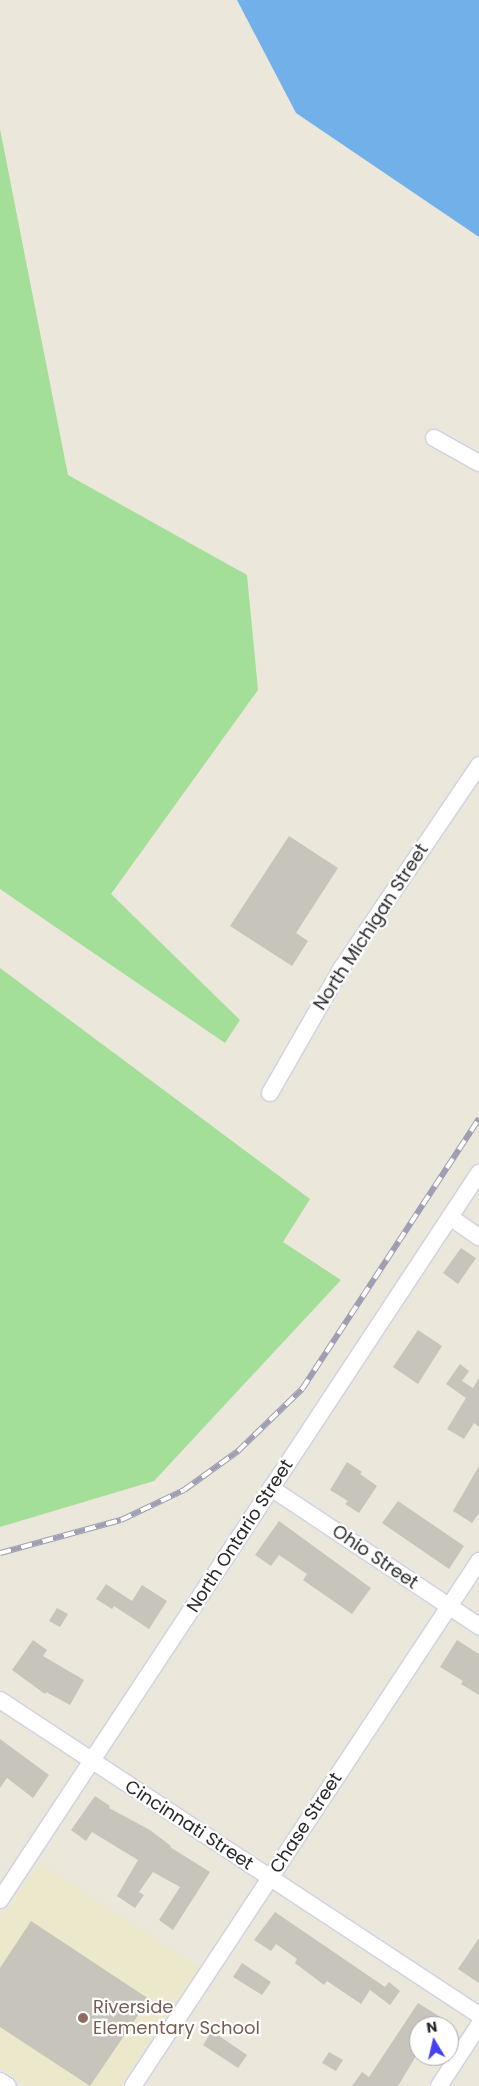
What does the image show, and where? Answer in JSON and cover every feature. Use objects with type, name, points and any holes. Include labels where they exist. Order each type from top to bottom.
[{"type":"street","points":[[434,438],[479,463]]},
{"type":"street","name":"North Michigan Street","points":[[270,1093],[341,969],[479,765]]},
{"type":"street","name":"North Ontario Street","points":[[0,1900],[479,1173]]},
{"type":"street","points":[[450,1217],[479,1237]]},
{"type":"street","name":"Ohio Street","points":[[271,1488],[479,1626]]},
{"type":"street","name":"Chase Street","points":[[133,2086],[479,1561]]},
{"type":"street","name":"Cincinnati Street","points":[[0,1700],[479,2016]]},
{"type":"street","points":[[439,2086],[479,2025]]},
{"type":"street","points":[[0,2081],[8,2086]]},
{"type":"shaded area","name":"Riverside Elementary School","points":[[41,1863],[200,1968],[120,2086],[27,2086],[0,2068],[0,1919]]},
{"type":"green space","points":[[0,129],[68,475],[247,575],[258,690],[111,894],[240,1020],[225,1043],[0,889]]},
{"type":"green space","points":[[0,968],[310,1199],[283,1242],[341,1280],[154,1481],[0,1527]]},
{"type":"water","points":[[237,0],[479,0],[479,237],[296,113]]},
{"type":"building","points":[[289,836],[338,868],[296,933],[308,941],[292,966],[230,926]]},
{"type":"building","points":[[461,1248],[476,1258],[458,1284],[443,1273]]},
{"type":"building","points":[[418,1330],[442,1346],[418,1384],[393,1367]]},
{"type":"building","points":[[460,1364],[469,1371],[462,1381],[473,1388],[479,1378],[479,1427],[474,1423],[464,1439],[447,1429],[466,1398],[446,1384]]},
{"type":"building","points":[[347,1462],[362,1472],[360,1474],[377,1486],[359,1513],[345,1504],[348,1501],[330,1490]]},
{"type":"building","points":[[479,1466],[479,1513],[472,1523],[453,1511]]},
{"type":"building","points":[[398,1501],[464,1546],[449,1569],[382,1523]]},
{"type":"building","points":[[279,1521],[371,1588],[352,1614],[303,1580],[307,1574],[279,1555],[271,1566],[255,1555]]},
{"type":"building","points":[[106,1584],[132,1601],[142,1585],[167,1601],[149,1629],[114,1606],[112,1609],[96,1599]]},
{"type":"building","points":[[57,1608],[68,1614],[60,1627],[49,1621]]},
{"type":"building","points":[[33,1640],[47,1650],[43,1656],[84,1680],[70,1705],[46,1692],[45,1694],[12,1670]]},
{"type":"building","points":[[457,1640],[479,1654],[479,1695],[461,1684],[463,1681],[440,1667]]},
{"type":"building","points":[[0,1739],[49,1775],[33,1798],[7,1778],[0,1788]]},
{"type":"building","points":[[95,1796],[110,1806],[109,1808],[150,1830],[170,1847],[210,1872],[173,1930],[159,1920],[180,1887],[153,1872],[139,1892],[144,1895],[135,1908],[117,1896],[138,1860],[92,1832],[86,1841],[71,1830]]},
{"type":"building","points":[[275,1912],[385,1987],[389,1982],[400,1991],[390,2005],[370,1990],[361,2004],[327,1981],[324,1985],[295,1963],[297,1959],[276,1944],[271,1951],[254,1940]]},
{"type":"building","points":[[31,1921],[149,1999],[90,2086],[0,2027],[0,1968]]},
{"type":"building","points":[[479,1938],[479,1983],[458,1969]]},
{"type":"building","points":[[242,1963],[271,1982],[262,1995],[233,1977]]},
{"type":"building","points":[[418,2003],[439,2016],[409,2016]]},
{"type":"building","points":[[409,2017],[410,2066],[398,2086],[352,2086],[362,2072],[369,2077]]},
{"type":"building","points":[[212,2031],[247,2055],[238,2068],[203,2045]]},
{"type":"building","points":[[329,2052],[343,2060],[336,2071],[322,2063]]},
{"type":"railway","points":[[0,1553],[121,1520],[184,1490],[238,1451],[302,1389],[479,1119]]},
{"type":"place","name":"Riverside Elementary School","points":[[83,2018]]}]
